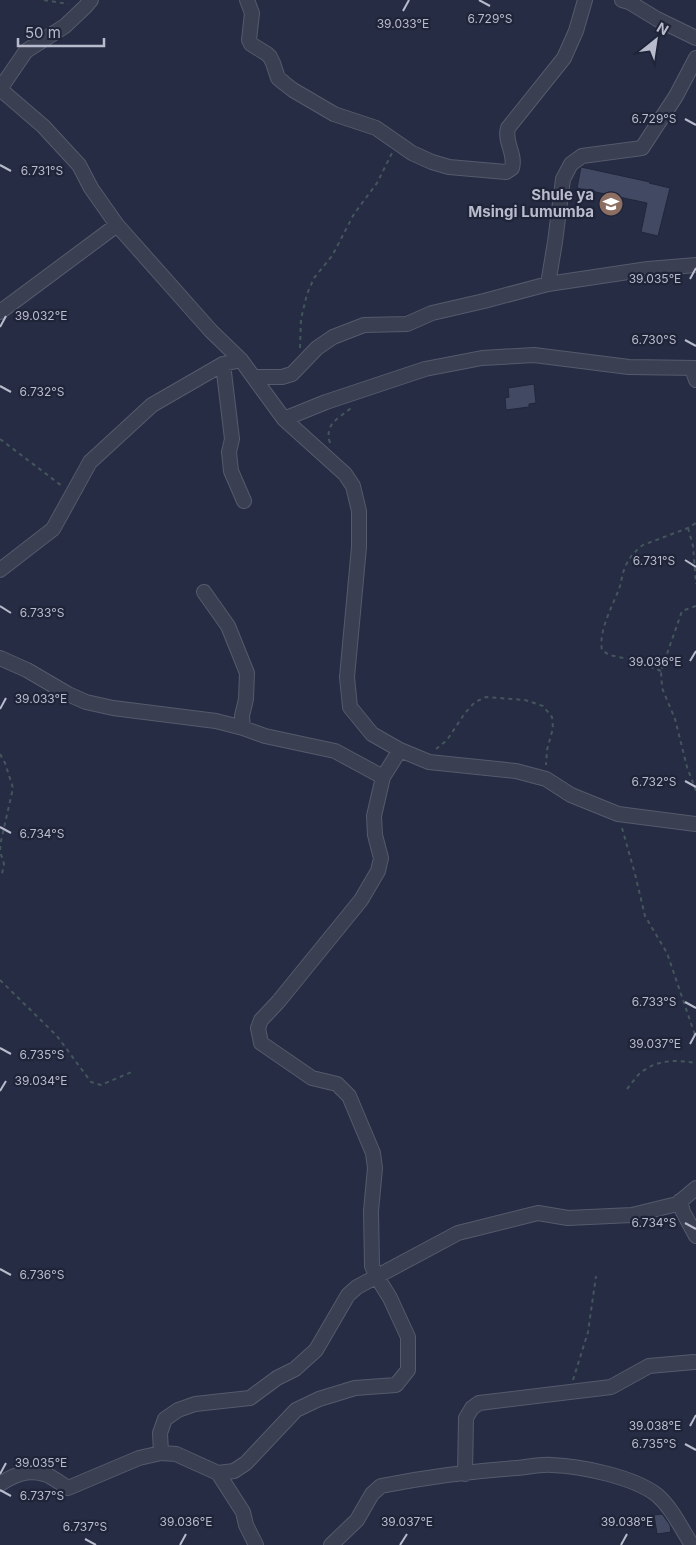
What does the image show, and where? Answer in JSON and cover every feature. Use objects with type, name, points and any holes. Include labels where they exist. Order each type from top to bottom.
[{"type":"street","points":[[247,0],[252,13],[250,44],[270,57],[278,78],[293,90],[334,114],[376,128],[412,153],[432,162],[449,167],[506,172],[510,170],[514,161],[506,134],[508,128],[564,58],[576,31],[585,0]]},
{"type":"street","points":[[622,0],[696,38]]},
{"type":"street","points":[[88,4],[65,26],[26,52],[0,89],[43,126],[79,165],[91,188],[117,225],[211,331],[241,360],[284,419],[345,474],[353,486],[359,511],[359,547],[347,677],[350,707],[372,734],[400,750],[429,762],[516,771],[546,780],[571,795],[618,814],[695,827]]},
{"type":"street","points":[[548,284],[563,180],[571,164],[582,156],[642,148],[676,96],[696,58]]},
{"type":"street","points":[[0,312],[117,225]]},
{"type":"street","points":[[254,377],[286,376],[292,374],[317,348],[333,337],[364,325],[407,324],[432,313],[548,284],[639,270],[696,265]]},
{"type":"street","points":[[284,419],[326,402],[425,369],[482,358],[534,355],[695,372]]},
{"type":"street","points":[[0,570],[53,529],[90,462],[152,405],[223,364],[241,360]]},
{"type":"street","points":[[223,364],[232,439],[229,452],[231,471],[244,501]]},
{"type":"street","points":[[204,592],[228,626],[247,673],[246,699],[242,716],[243,728]]},
{"type":"street","points":[[0,658],[27,670],[68,694],[86,702],[113,708],[216,721],[265,736],[335,751],[383,777]]},
{"type":"street","points":[[0,1484],[22,1472],[45,1474],[68,1488],[139,1458],[161,1452],[176,1454],[218,1473],[234,1472],[246,1464],[296,1410],[319,1399],[355,1388],[396,1385],[408,1370],[408,1337],[390,1298],[372,1266],[371,1211],[375,1168],[373,1153],[348,1096],[337,1084],[312,1078],[261,1043],[258,1028],[262,1020],[361,900],[378,871],[381,858],[375,835],[374,816],[383,777],[400,750]]},
{"type":"street","points":[[161,1452],[160,1433],[165,1419],[178,1410],[195,1404],[250,1398],[277,1378],[295,1369],[316,1350],[348,1295],[357,1287],[458,1233],[538,1213],[568,1218],[632,1215],[677,1204],[696,1188]]},
{"type":"street","points":[[680,1201],[682,1212],[696,1236]]},
{"type":"street","points":[[465,1474],[466,1418],[472,1408],[479,1403],[611,1387],[650,1366],[694,1362]]},
{"type":"street","points":[[331,1545],[357,1520],[372,1494],[381,1486],[482,1470],[550,1464],[609,1474],[641,1486],[655,1494],[666,1504],[692,1545]]},
{"type":"street","points":[[218,1473],[243,1512],[246,1525],[256,1545]]},
{"type":"path","points":[[44,0],[88,4]]},
{"type":"path","points":[[299,365],[301,319],[307,294],[314,278],[332,256],[354,214],[377,183],[397,143]]},
{"type":"path","points":[[330,443],[328,435],[330,425],[351,408]]},
{"type":"path","points":[[0,439],[72,493]]},
{"type":"path","points":[[661,671],[602,650],[607,614],[624,570],[633,554],[643,545],[688,528],[696,523]]},
{"type":"path","points":[[688,528],[696,584]]},
{"type":"path","points":[[696,606],[682,611],[661,671],[662,688],[675,718],[696,791]]},
{"type":"path","points":[[429,762],[437,748],[447,740],[464,713],[475,702],[486,697],[525,700],[542,706],[552,717],[553,728],[546,750],[546,780]]},
{"type":"path","points":[[0,754],[13,788],[1,840],[0,851],[4,864],[2,874],[0,875]]},
{"type":"path","points":[[618,814],[645,916],[667,953],[696,1038]]},
{"type":"path","points":[[0,980],[57,1036],[91,1082],[101,1084],[134,1071]]},
{"type":"path","points":[[627,1089],[642,1071],[659,1063],[678,1060],[696,1063]]},
{"type":"path","points":[[570,1392],[588,1332],[596,1276]]},
{"type":"building","points":[[581,167],[670,188],[658,236],[641,232],[647,203],[577,188]]},
{"type":"building","points":[[534,384],[536,403],[529,404],[529,407],[506,410],[505,398],[509,397],[508,388]]},
{"type":"building","points":[[662,1514],[670,1525],[671,1532],[657,1534],[654,1515]]},
{"type":"place","name":"Shule ya Msingi Lumumba","points":[[611,204]]}]
